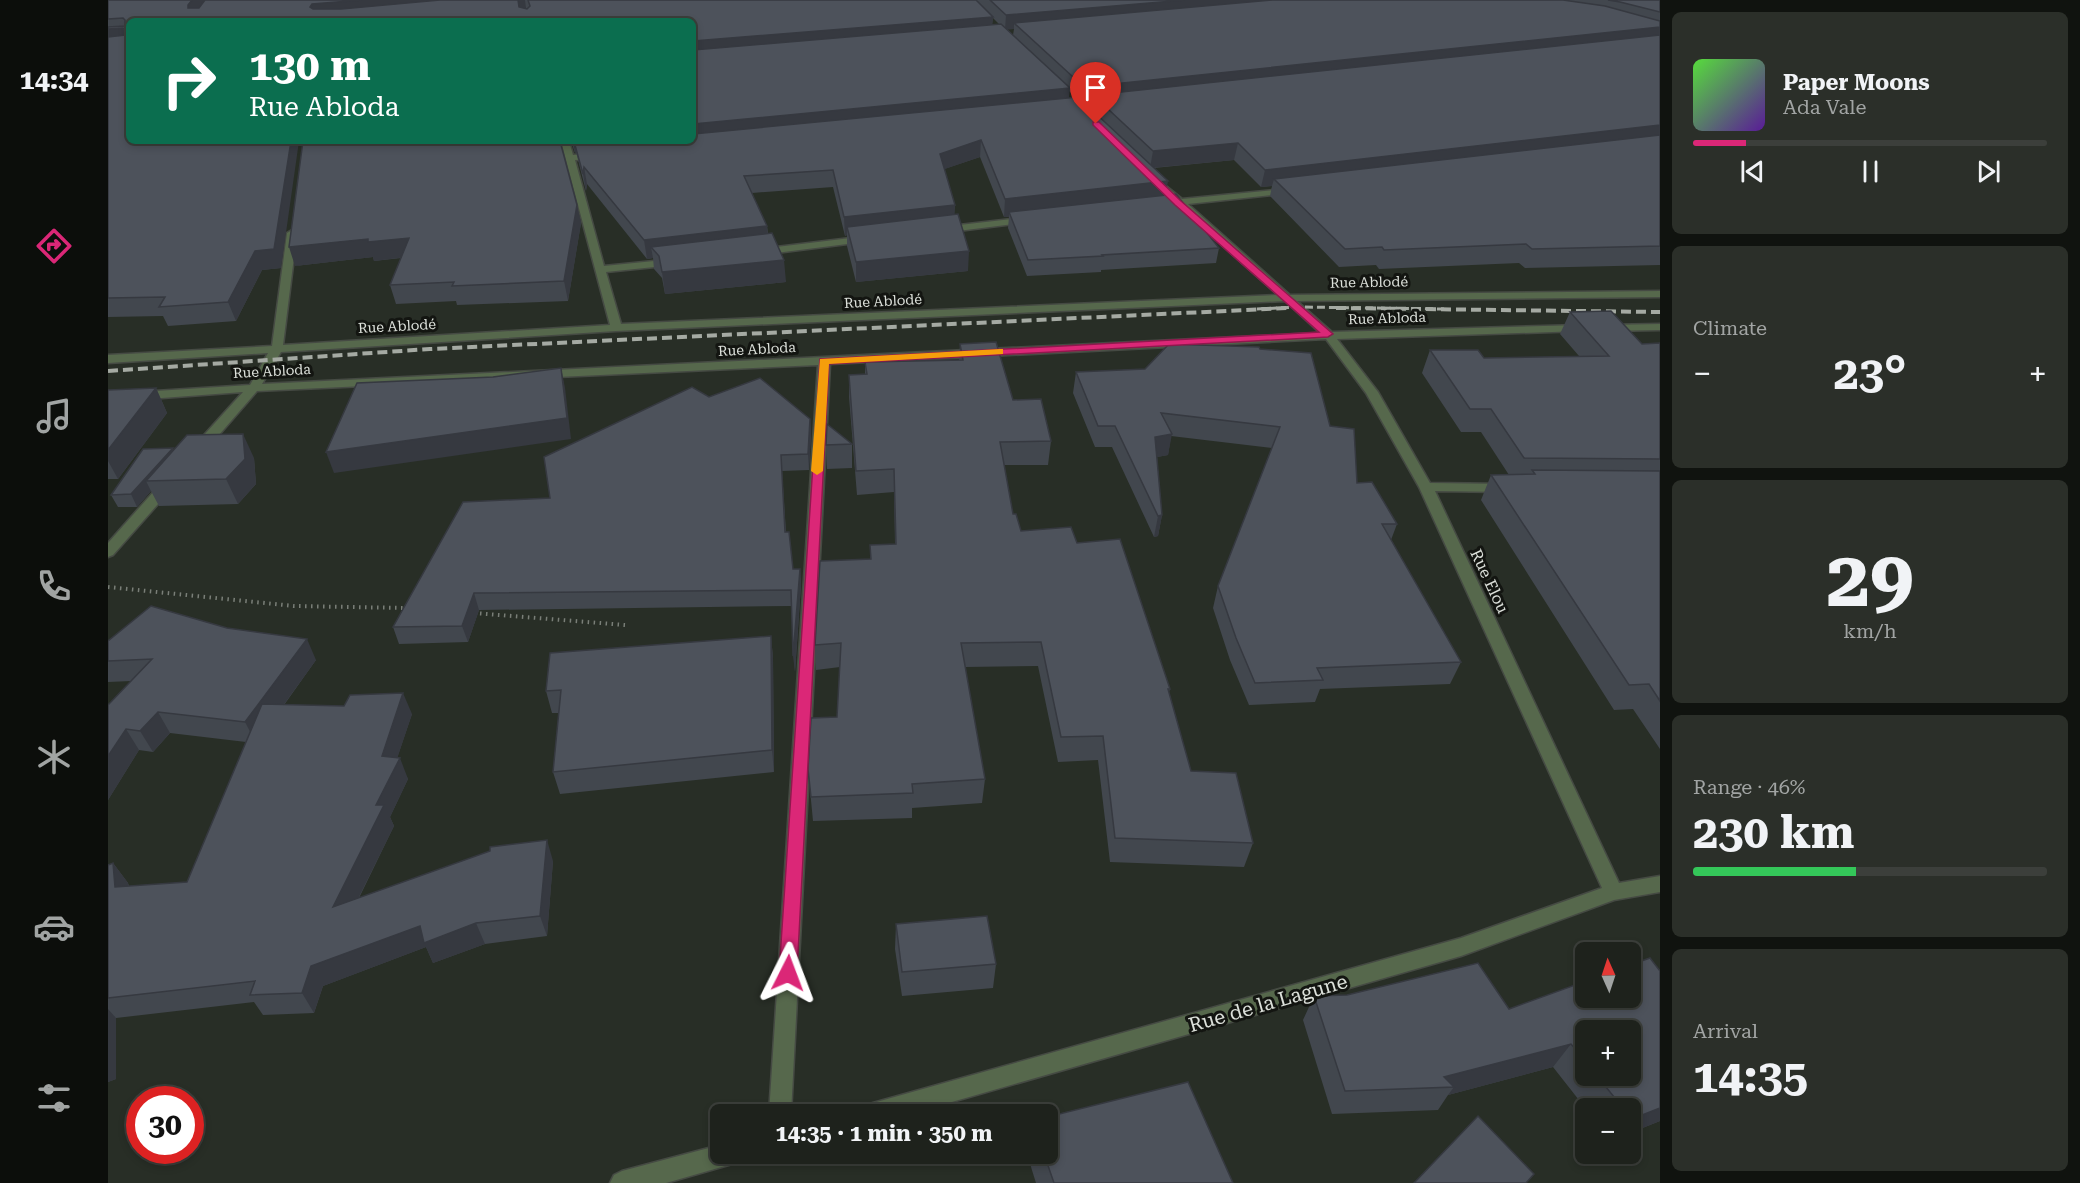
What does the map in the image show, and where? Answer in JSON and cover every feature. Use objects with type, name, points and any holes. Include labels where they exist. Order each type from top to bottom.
[{"type":"street","points":[[565,144],[616,328]]},
{"type":"street","points":[[570,158],[606,155]]},
{"type":"street","name":"Rue Elou","points":[[1145,171],[1178,203],[1328,334],[1372,392],[1426,487],[1614,892]]},
{"type":"street","points":[[1167,204],[1308,188]]},
{"type":"street","points":[[931,232],[1037,219]]},
{"type":"street","points":[[193,456],[255,387],[277,348],[294,221]]},
{"type":"street","points":[[754,252],[884,237]]},
{"type":"street","points":[[600,270],[683,261]]},
{"type":"street","name":"Rue Ablodé","points":[[108,359],[616,328],[1292,302],[1660,294]]},
{"type":"street","name":"Rue Abloda","points":[[108,398],[255,387],[824,361],[1328,334],[1660,327]]},
{"type":"street","points":[[781,1104],[824,361]]},
{"type":"street","points":[[108,552],[177,473]]},
{"type":"street","points":[[1426,487],[1519,488]]},
{"type":"street","name":"Rue de la Lagune","points":[[908,1104],[1461,947],[1614,892],[1660,884]]},
{"type":"street","points":[[622,1183],[710,1160]]},
{"type":"path","points":[[108,587],[294,606],[410,608]]},
{"type":"path","points":[[470,613],[625,625]]},
{"type":"building","points":[[108,0],[192,0],[188,8],[199,8],[205,0],[362,0],[312,4],[310,7],[313,9],[341,9],[440,0],[518,0],[519,7],[527,9],[530,6],[528,0],[976,0],[993,17],[696,41],[696,18],[126,18],[126,144],[291,144],[274,249],[255,251],[228,302],[159,307],[165,297],[108,298],[108,37],[125,35],[125,30],[123,28],[108,29],[108,27],[125,26],[125,20],[123,18],[108,19]]},
{"type":"building","points":[[990,0],[1185,0],[1006,15]]},
{"type":"building","points":[[1272,0],[1563,0],[1605,6],[1660,21],[1660,27],[1084,87],[1014,23]]},
{"type":"building","points":[[1608,0],[1660,0],[1660,12],[1620,2]]},
{"type":"building","points":[[1001,24],[1070,88],[696,124],[696,50]]},
{"type":"building","points":[[1660,35],[1660,125],[1265,170],[1238,143],[1153,151],[1093,95]]},
{"type":"building","points":[[1078,97],[1168,181],[1005,199],[981,140],[940,154],[955,205],[844,217],[833,170],[744,176],[767,226],[644,240],[584,167],[583,174],[575,145],[696,144],[696,134]]},
{"type":"building","points":[[1660,135],[1660,246],[1532,249],[1526,244],[1384,250],[1382,247],[1345,249],[1274,179]]},
{"type":"building","points":[[303,144],[561,144],[577,205],[564,281],[452,286],[454,282],[390,285],[409,238],[368,242],[368,239],[289,247]]},
{"type":"building","points":[[1176,194],[1219,248],[1028,260],[1009,212]]},
{"type":"building","points":[[958,214],[969,251],[856,262],[847,227]]},
{"type":"building","points":[[772,233],[784,260],[662,272],[659,256],[651,247]]},
{"type":"building","points":[[1611,311],[1642,344],[1660,343],[1660,459],[1524,458],[1491,409],[1470,409],[1430,350],[1478,350],[1484,358],[1609,356],[1570,312]]},
{"type":"building","points":[[996,342],[1013,400],[1041,399],[1051,441],[1000,442],[1013,514],[1016,514],[1021,531],[1071,527],[1077,543],[1120,539],[1170,689],[1168,689],[1191,771],[1236,773],[1253,843],[1115,838],[1103,736],[1061,737],[1041,642],[961,643],[985,779],[912,784],[913,793],[811,797],[808,769],[811,718],[837,717],[841,643],[815,645],[820,561],[871,559],[870,545],[896,544],[894,469],[856,471],[849,375],[867,374],[865,362],[963,360],[960,344]]},
{"type":"building","points":[[1169,344],[1259,347],[1260,349],[1311,353],[1330,426],[1354,429],[1357,483],[1372,482],[1397,524],[1382,524],[1461,662],[1317,668],[1323,680],[1255,683],[1218,586],[1280,427],[1161,413],[1172,434],[1155,437],[1162,515],[1158,516],[1115,426],[1098,426],[1076,372],[1145,369]]},
{"type":"building","points":[[561,368],[567,418],[326,452],[357,383],[493,377]]},
{"type":"building","points":[[760,378],[810,419],[808,454],[781,455],[785,532],[789,532],[793,569],[800,569],[793,656],[791,590],[474,593],[462,626],[393,627],[463,502],[550,498],[544,457],[692,387],[709,397]]},
{"type":"building","points":[[156,388],[108,450],[108,390]]},
{"type":"building","points":[[827,424],[852,444],[826,445]]},
{"type":"building","points":[[243,434],[245,459],[226,479],[146,481],[187,435]]},
{"type":"building","points":[[173,448],[131,494],[111,495],[143,449]]},
{"type":"building","points":[[1532,470],[1660,471],[1660,701],[1649,684],[1629,685],[1491,475],[1535,474]]},
{"type":"building","points":[[151,606],[227,628],[307,639],[245,722],[158,712],[140,731],[126,729],[108,756],[108,705],[152,659],[108,661],[108,641]]},
{"type":"building","points":[[771,636],[772,750],[553,772],[561,690],[546,691],[550,653]]},
{"type":"building","points":[[403,693],[382,756],[400,758],[376,805],[384,805],[333,907],[490,851],[490,847],[547,840],[540,916],[476,923],[424,943],[420,926],[311,966],[302,993],[250,995],[255,981],[108,998],[108,865],[113,863],[115,887],[187,882],[262,704],[344,706],[350,695]]},
{"type":"building","points":[[987,916],[996,964],[902,972],[896,924]]},
{"type":"building","points":[[1650,958],[1660,971],[1660,1108],[1641,1115],[1641,1098],[1615,1098],[1605,1086],[1641,1086],[1641,1020],[1575,1020],[1575,1049],[1571,1044],[1444,1077],[1454,1087],[1345,1091],[1314,996],[1347,995],[1478,963],[1509,1009],[1575,985],[1575,1008],[1641,1008],[1641,961]]},
{"type":"building","points":[[1188,1082],[1233,1183],[1054,1183],[1047,1164],[1058,1164],[1058,1114]]},
{"type":"building","points":[[1478,1116],[1534,1174],[1526,1183],[1414,1183]]},
{"type":"railway","points":[[1257,309],[1299,307],[1444,309]]},
{"type":"railway","points":[[108,371],[430,349],[1288,308]]},
{"type":"railway","points":[[1336,308],[1660,312]]},
{"type":"slow traffic","points":[[817,471],[824,361],[1000,352]]},
{"type":"route","points":[[788,973],[824,361],[1328,334],[1178,203],[1096,124]]}]
